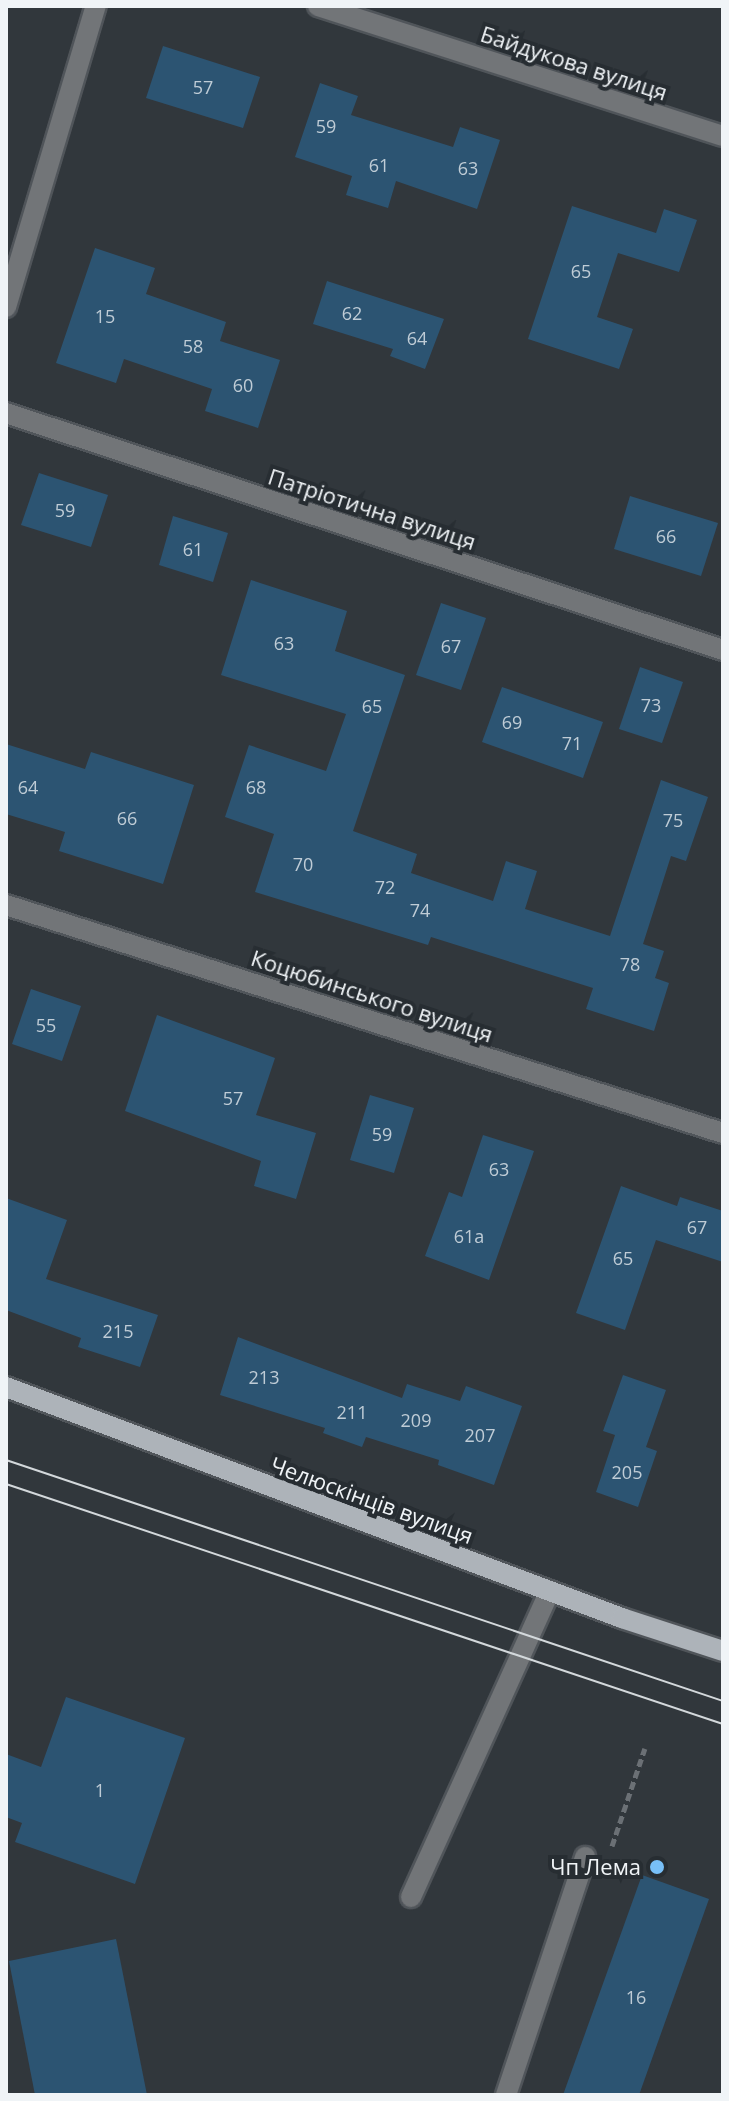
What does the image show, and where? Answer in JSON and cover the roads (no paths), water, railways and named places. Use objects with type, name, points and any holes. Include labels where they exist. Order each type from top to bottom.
[{"type":"main road","name":"Челюскінців вулиця","points":[[6,1387],[550,1591],[723,1651]]},
{"type":"street","points":[[6,307],[96,6]]},
{"type":"street","name":"Байдукова вулиця","points":[[318,6],[723,136]]},
{"type":"street","name":"Патріотична вулиця","points":[[6,413],[723,650]]},
{"type":"street","name":"Коцюбинського вулиця","points":[[6,905],[723,1133]]},
{"type":"street","points":[[411,1897],[550,1591]]},
{"type":"street","points":[[506,2095],[585,1857]]},
{"type":"tram line","points":[[6,1460],[723,1701]]},
{"type":"tram line","points":[[6,1484],[723,1724]]},
{"type":"place","name":"Чп Лема","points":[[657,1867]]}]
